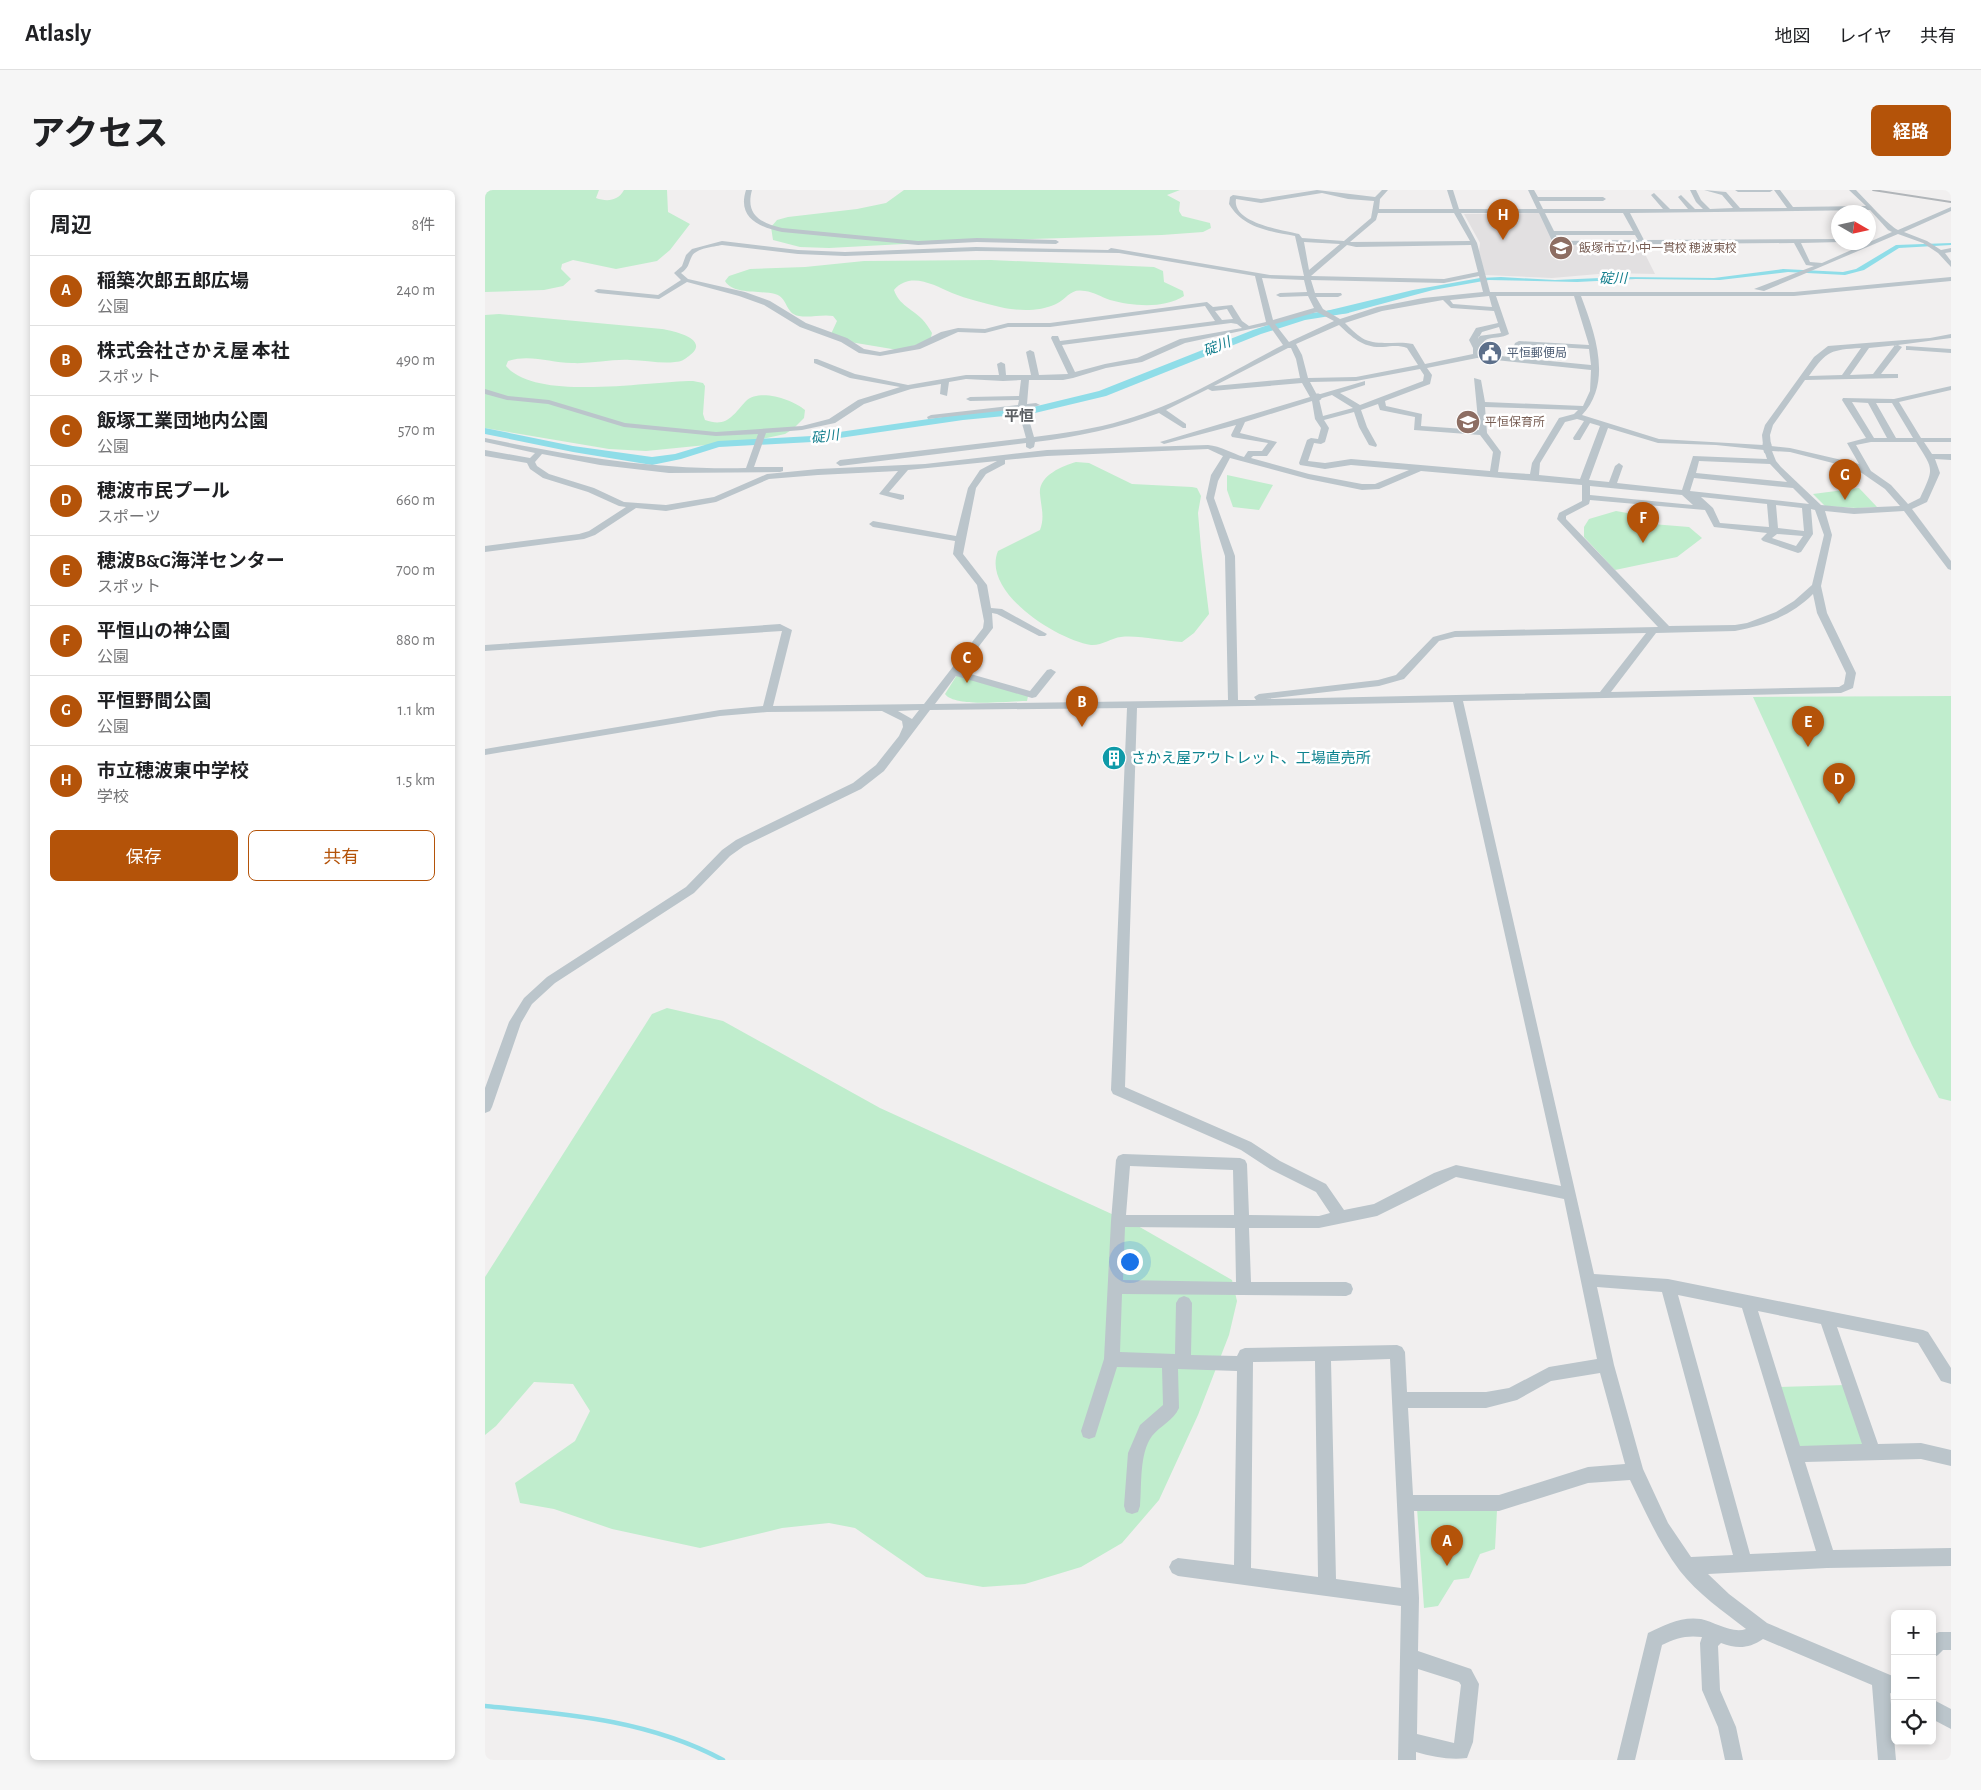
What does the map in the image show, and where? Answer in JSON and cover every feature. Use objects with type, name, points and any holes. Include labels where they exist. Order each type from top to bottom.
[{"type":"street","points":[[749,190],[746,200],[751,216],[765,226],[782,230],[909,242],[977,240],[1055,242],[1258,276],[1444,281],[1577,295],[1609,292],[1839,286],[1951,279]]},
{"type":"street","points":[[1347,197],[1352,190]]},
{"type":"street","points":[[1307,277],[1344,242],[1374,219],[1377,199],[1385,190]]},
{"type":"street","points":[[1450,190],[1456,210],[1474,242],[1486,285],[1502,324],[1479,330],[1473,340],[1477,356]]},
{"type":"street","points":[[1531,190],[1556,243],[1831,241]]},
{"type":"street","points":[[1693,190],[1698,201],[1709,211]]},
{"type":"street","points":[[1707,190],[1724,193],[1739,211]]},
{"type":"street","points":[[1738,190],[1770,190]]},
{"type":"street","points":[[1777,190],[1792,210]]},
{"type":"street","points":[[1852,190],[1865,205]]},
{"type":"street","points":[[1319,418],[1358,409],[1381,398],[1409,391],[1427,382],[1428,375],[1418,366],[1409,346],[1399,343],[1382,345],[1362,342],[1355,339],[1339,322],[1320,310],[1307,277],[1300,240],[1297,236],[1255,224],[1238,216],[1231,201],[1235,196],[1261,201],[1293,193],[1323,191],[1347,197],[1377,199]]},
{"type":"street","points":[[1654,194],[1669,212]]},
{"type":"street","points":[[1681,197],[1693,212]]},
{"type":"street","points":[[1376,211],[1456,210],[1603,200]]},
{"type":"street","points":[[1538,205],[1612,206]]},
{"type":"street","points":[[1538,205],[1669,212],[1831,210]]},
{"type":"street","points":[[1764,289],[1951,209]]},
{"type":"street","points":[[1625,210],[1642,242]]},
{"type":"street","points":[[1876,214],[1896,233],[1925,242],[1937,250],[1951,265]]},
{"type":"street","points":[[1551,233],[1637,233]]},
{"type":"street","points":[[1300,240],[1344,242],[1362,245],[1474,242]]},
{"type":"street","points":[[1797,242],[1808,264],[1822,265]]},
{"type":"street","points":[[1117,252],[976,249],[845,254],[798,252],[722,243],[694,250],[689,255],[685,267],[677,273],[686,280],[743,294],[767,303],[803,325],[844,340],[869,353],[902,351],[958,330],[985,331],[1008,325],[1239,322]]},
{"type":"street","points":[[1937,250],[1951,250]]},
{"type":"street","points":[[485,440],[608,464],[647,468],[709,471],[795,468],[1031,440],[1093,430],[1127,422],[1205,390],[1290,345],[1339,322],[1380,309],[1444,297],[1486,285],[1609,292],[1794,294],[1915,280],[1951,272]]},
{"type":"street","points":[[1258,276],[1270,322],[1302,359],[1304,380],[1317,400],[1319,418],[1325,428],[1321,442],[1311,440],[1303,463]]},
{"type":"street","points":[[598,291],[659,297],[686,280]]},
{"type":"street","points":[[1280,295],[1337,291]]},
{"type":"street","points":[[1534,477],[1536,463],[1562,420],[1577,416],[1585,408],[1595,382],[1590,329],[1577,295]]},
{"type":"street","points":[[1444,297],[1451,306],[1497,309]]},
{"type":"street","points":[[1058,343],[1207,304],[1220,322]]},
{"type":"street","points":[[1211,309],[1229,307],[1239,322],[1248,329]]},
{"type":"street","points":[[485,391],[507,398],[549,402],[624,425],[705,434],[760,437],[832,421],[861,402],[910,387],[965,377],[1036,379],[1073,376],[1105,366],[1139,360],[1183,342],[1248,329],[1320,310]]},
{"type":"street","points":[[1050,325],[1073,376]]},
{"type":"street","points":[[485,752],[719,713],[767,709],[1132,705],[1828,691],[1849,686],[1851,673],[1822,613],[1816,586],[1828,535],[1819,508],[1793,485],[1772,462],[1767,448],[1766,435],[1769,425],[1803,378],[1822,354],[1831,348],[1930,340],[1951,336]]},
{"type":"street","points":[[1513,360],[1519,343],[1593,347]]},
{"type":"street","points":[[1867,345],[1951,351]]},
{"type":"street","points":[[1844,377],[1867,345]]},
{"type":"street","points":[[1876,376],[1898,347]]},
{"type":"street","points":[[1030,352],[1036,379]]},
{"type":"street","points":[[1205,390],[1304,380],[1356,378],[1477,356],[1595,368]]},
{"type":"street","points":[[817,361],[853,376],[910,387]]},
{"type":"street","points":[[1001,364],[1003,379]]},
{"type":"street","points":[[1008,459],[1045,451],[1177,440],[1418,366]]},
{"type":"street","points":[[1803,378],[1895,376]]},
{"type":"street","points":[[1008,459],[1029,449],[1031,440],[1022,411],[1025,379]]},
{"type":"street","points":[[944,394],[945,380]]},
{"type":"street","points":[[1477,380],[1483,433],[1497,452],[1494,473]]},
{"type":"street","points":[[1871,440],[1846,400],[1893,401],[1951,388]]},
{"type":"street","points":[[1333,392],[1358,409],[1363,427],[1373,445]]},
{"type":"street","points":[[931,417],[968,405],[1022,398]]},
{"type":"street","points":[[1381,398],[1383,408],[1419,416],[1417,428],[1483,433]]},
{"type":"street","points":[[1870,400],[1893,440]]},
{"type":"street","points":[[1287,470],[1303,463],[1325,466],[1351,462],[1494,473],[1854,512],[1906,508],[1924,500],[1936,473],[1935,464],[1893,401]]},
{"type":"street","points":[[1481,404],[1585,408]]},
{"type":"street","points":[[968,405],[987,411],[1022,411],[1036,405]]},
{"type":"street","points":[[1160,410],[1183,426]]},
{"type":"street","points":[[1577,416],[1603,426],[1671,443],[1716,443],[1790,450],[1851,465],[1867,471],[1888,486],[1951,567]]},
{"type":"street","points":[[1242,420],[1235,435],[1273,442],[1264,454],[1251,453],[1245,459]]},
{"type":"street","points":[[1577,438],[1588,420]]},
{"type":"street","points":[[1603,426],[1601,438],[1584,479],[1586,484],[1586,502],[1562,516],[1561,519],[1667,630]]},
{"type":"street","points":[[749,470],[760,437]]},
{"type":"street","points":[[1867,471],[1851,443],[1871,440],[1951,440]]},
{"type":"street","points":[[532,461],[533,467],[546,476],[632,507],[666,508],[709,501],[767,477],[837,470],[905,468],[1070,452],[1208,447],[1216,448],[1228,455],[1339,484],[1368,488],[1376,487],[1419,468]]},
{"type":"street","points":[[532,461],[541,451]]},
{"type":"street","points":[[485,453],[532,461]]},
{"type":"street","points":[[1228,455],[1210,490],[1210,498],[1230,556],[1233,703]]},
{"type":"street","points":[[1929,456],[1951,457]]},
{"type":"street","points":[[1587,497],[1702,509],[1689,495],[1690,475],[1696,458],[1772,462]]},
{"type":"street","points":[[485,1107],[515,1022],[527,1001],[551,980],[690,890],[726,853],[740,843],[848,790],[880,768],[988,628],[982,585],[958,554],[959,539],[968,498],[1009,463],[1008,459]]},
{"type":"street","points":[[1612,486],[1619,466]]},
{"type":"street","points":[[901,497],[883,494],[905,468]]},
{"type":"street","points":[[1690,475],[1793,485]]},
{"type":"street","points":[[1689,495],[1710,510],[1717,525],[1809,534]]},
{"type":"street","points":[[1771,503],[1774,531]]},
{"type":"street","points":[[485,549],[581,537],[592,533],[632,507]]},
{"type":"street","points":[[1774,531],[1766,539],[1798,550],[1809,534],[1807,507]]},
{"type":"street","points":[[873,524],[959,539]]},
{"type":"street","points":[[1246,703],[1267,695],[1379,683],[1400,677],[1437,640],[1446,635],[1735,628],[1759,624],[1778,617],[1802,601],[1816,586]]},
{"type":"street","points":[[986,610],[999,611],[1042,634]]},
{"type":"street","points":[[485,648],[780,627],[787,630],[767,709]]},
{"type":"street","points":[[1603,695],[1653,630]]},
{"type":"street","points":[[954,672],[1032,695],[1051,672]]},
{"type":"street","points":[[941,688],[940,692],[944,699],[964,706]]},
{"type":"street","points":[[1457,698],[1570,1194],[1606,1365],[1635,1471],[1663,1529],[1687,1566],[1723,1600],[1761,1629],[1887,1682],[1887,1760]]},
{"type":"street","points":[[1132,705],[1118,1090],[1246,1146],[1275,1166],[1321,1188],[1340,1216]]},
{"type":"street","points":[[877,707],[893,711],[907,719],[908,726],[903,738]]},
{"type":"street","points":[[1089,1431],[1112,1359],[1117,1287],[1118,1221],[1123,1160],[1240,1164],[1244,1289]]},
{"type":"street","points":[[1118,1221],[1319,1222],[1340,1216],[1377,1210],[1439,1177],[1455,1171],[1570,1194]]},
{"type":"street","points":[[1589,1280],[1668,1286],[1923,1337],[1947,1376],[1951,1377]]},
{"type":"street","points":[[1668,1286],[1744,1563]]},
{"type":"street","points":[[1117,1287],[1346,1289]]},
{"type":"street","points":[[1748,1302],[1827,1559]]},
{"type":"street","points":[[1132,1506],[1136,1453],[1146,1431],[1171,1408],[1184,1303]]},
{"type":"street","points":[[1826,1318],[1872,1451]]},
{"type":"street","points":[[1242,1575],[1245,1355],[1397,1352],[1410,1598],[1407,1760]]},
{"type":"street","points":[[1323,1354],[1327,1586]]},
{"type":"street","points":[[1112,1359],[1244,1364]]},
{"type":"street","points":[[1401,1400],[1486,1400],[1511,1395],[1549,1374],[1606,1365]]},
{"type":"street","points":[[1795,1454],[1921,1451],[1951,1458]]},
{"type":"street","points":[[1405,1503],[1499,1503],[1588,1475],[1635,1471]]},
{"type":"street","points":[[1687,1566],[1827,1559],[1951,1557]]},
{"type":"street","points":[[1178,1567],[1410,1598]]},
{"type":"street","points":[[1626,1760],[1654,1639],[1678,1628],[1700,1626],[1738,1640],[1749,1639],[1761,1629]]},
{"type":"street","points":[[1718,1632],[1709,1643],[1711,1690],[1727,1727],[1734,1760]]},
{"type":"street","points":[[1936,1644],[1939,1641],[1951,1641]]},
{"type":"street","points":[[1407,1740],[1452,1753],[1460,1751],[1464,1742],[1470,1684],[1465,1675],[1409,1657]]},
{"type":"street","points":[[1936,1711],[1951,1720]]},
{"type":"shaded area","name":"飯塚市立小中一貫校 穂波東校","points":[[1540,213],[1554,244],[1640,244],[1655,274],[1610,273],[1552,278],[1485,275],[1479,252],[1480,243],[1464,214]]},
{"type":"green space","points":[[485,190],[599,190],[596,198],[608,200],[619,196],[624,190],[667,190],[668,212],[690,224],[670,250],[657,261],[616,269],[573,260],[562,264],[561,269],[571,279],[563,286],[544,290],[485,292]]},
{"type":"green space","points":[[904,190],[1180,190],[1167,195],[1180,202],[1179,211],[1182,216],[1210,223],[1211,228],[1203,232],[1162,235],[941,242],[829,248],[800,247],[773,240],[771,227],[777,220],[886,203]]},
{"type":"green space","points":[[991,260],[1154,267],[1163,271],[1164,282],[1183,291],[1184,296],[1158,305],[1138,305],[1110,300],[1091,292],[1080,290],[1072,292],[1060,302],[1049,307],[1021,310],[970,299],[922,281],[907,281],[900,284],[894,290],[896,295],[902,303],[922,319],[932,333],[930,341],[898,350],[844,341],[831,334],[837,321],[833,316],[794,315],[782,298],[775,294],[740,290],[725,281],[729,276],[750,269],[805,267],[864,261]]},
{"type":"green space","points":[[499,314],[662,329],[688,337],[696,345],[695,350],[689,356],[677,362],[623,360],[564,363],[525,358],[508,361],[506,366],[521,377],[542,384],[567,387],[623,386],[693,381],[703,383],[705,386],[703,414],[705,420],[713,422],[724,421],[729,419],[752,397],[768,395],[785,399],[800,406],[805,410],[804,418],[785,434],[757,440],[646,451],[609,449],[485,428],[485,315]]},
{"type":"green space","points":[[1076,462],[1089,463],[1132,484],[1197,488],[1201,496],[1198,513],[1209,614],[1194,633],[1182,642],[1143,637],[1117,638],[1095,645],[1077,641],[1042,624],[1025,612],[1011,597],[1001,582],[996,567],[998,551],[1040,530],[1042,516],[1040,488],[1043,482],[1058,469]]},
{"type":"green space","points":[[1227,475],[1273,485],[1259,510],[1233,507],[1227,490]]},
{"type":"green space","points":[[1859,488],[1877,507],[1825,506],[1813,494]]},
{"type":"green space","points":[[1616,511],[1633,514],[1640,523],[1689,527],[1702,538],[1677,557],[1615,570],[1584,537],[1584,527],[1589,519]]},
{"type":"green space","points":[[957,675],[1028,696],[1027,701],[971,702],[951,698],[945,694]]},
{"type":"green space","points":[[1951,696],[1951,1101],[1939,1098],[1912,1045],[1753,697]]},
{"type":"green space","points":[[667,1008],[723,1021],[880,1108],[1138,1226],[1232,1280],[1237,1301],[1229,1335],[1198,1415],[1159,1500],[1122,1543],[1081,1567],[1025,1584],[983,1587],[926,1577],[855,1528],[829,1523],[782,1528],[700,1548],[612,1529],[554,1509],[520,1503],[515,1483],[575,1441],[590,1411],[573,1384],[534,1382],[496,1426],[485,1435],[485,1277],[652,1014]]},
{"type":"green space","points":[[1845,1385],[1866,1448],[1798,1450],[1779,1387]]},
{"type":"green space","points":[[1417,1508],[1497,1510],[1495,1549],[1480,1554],[1469,1578],[1454,1580],[1438,1606],[1424,1608]]},
{"type":"water","points":[[1951,243],[1951,245],[1899,248],[1864,270],[1845,275],[1788,272],[1720,280],[1636,279],[1577,282],[1489,280],[1433,290],[1348,313],[1328,315],[1322,312],[1413,290],[1480,278],[1501,277],[1555,280],[1623,277],[1714,278],[1783,269],[1843,272],[1856,269],[1896,245]]},
{"type":"waterway","name":"碇川","points":[[485,431],[573,449],[652,461],[677,457],[718,444],[812,439],[963,417],[1035,410],[1102,394],[1257,332],[1303,317],[1345,311]]},
{"type":"waterway","points":[[485,1706],[577,1716],[637,1727],[695,1747],[723,1760]]},
{"type":"railway","points":[[1873,190],[1951,202]]},
{"type":"place","name":"市立穂波東中学校","points":[[1503,240]]},
{"type":"place","name":"飯塚市立小中一貫校 穂波東校","points":[[1561,248]]},
{"type":"place","name":"平恒郵便局","points":[[1490,353]]},
{"type":"place","name":"平恒保育所","points":[[1468,422]]},
{"type":"place","name":"平恒野間公園","points":[[1845,500]]},
{"type":"place","name":"平恒山の神公園","points":[[1643,543]]},
{"type":"place","name":"飯塚工業団地内公園","points":[[967,683]]},
{"type":"place","name":"株式会社さかえ屋 本社","points":[[1082,727]]},
{"type":"place","name":"穂波B&G海洋センター","points":[[1808,747]]},
{"type":"place","name":"さかえ屋アウトレット、工場直売所","points":[[1114,758]]},
{"type":"place","name":"穂波市民プール","points":[[1839,804]]},
{"type":"place","name":"稲築次郎五郎広場","points":[[1447,1566]]},
{"type":"district","name":"平恒","points":[[1019,416]]}]
